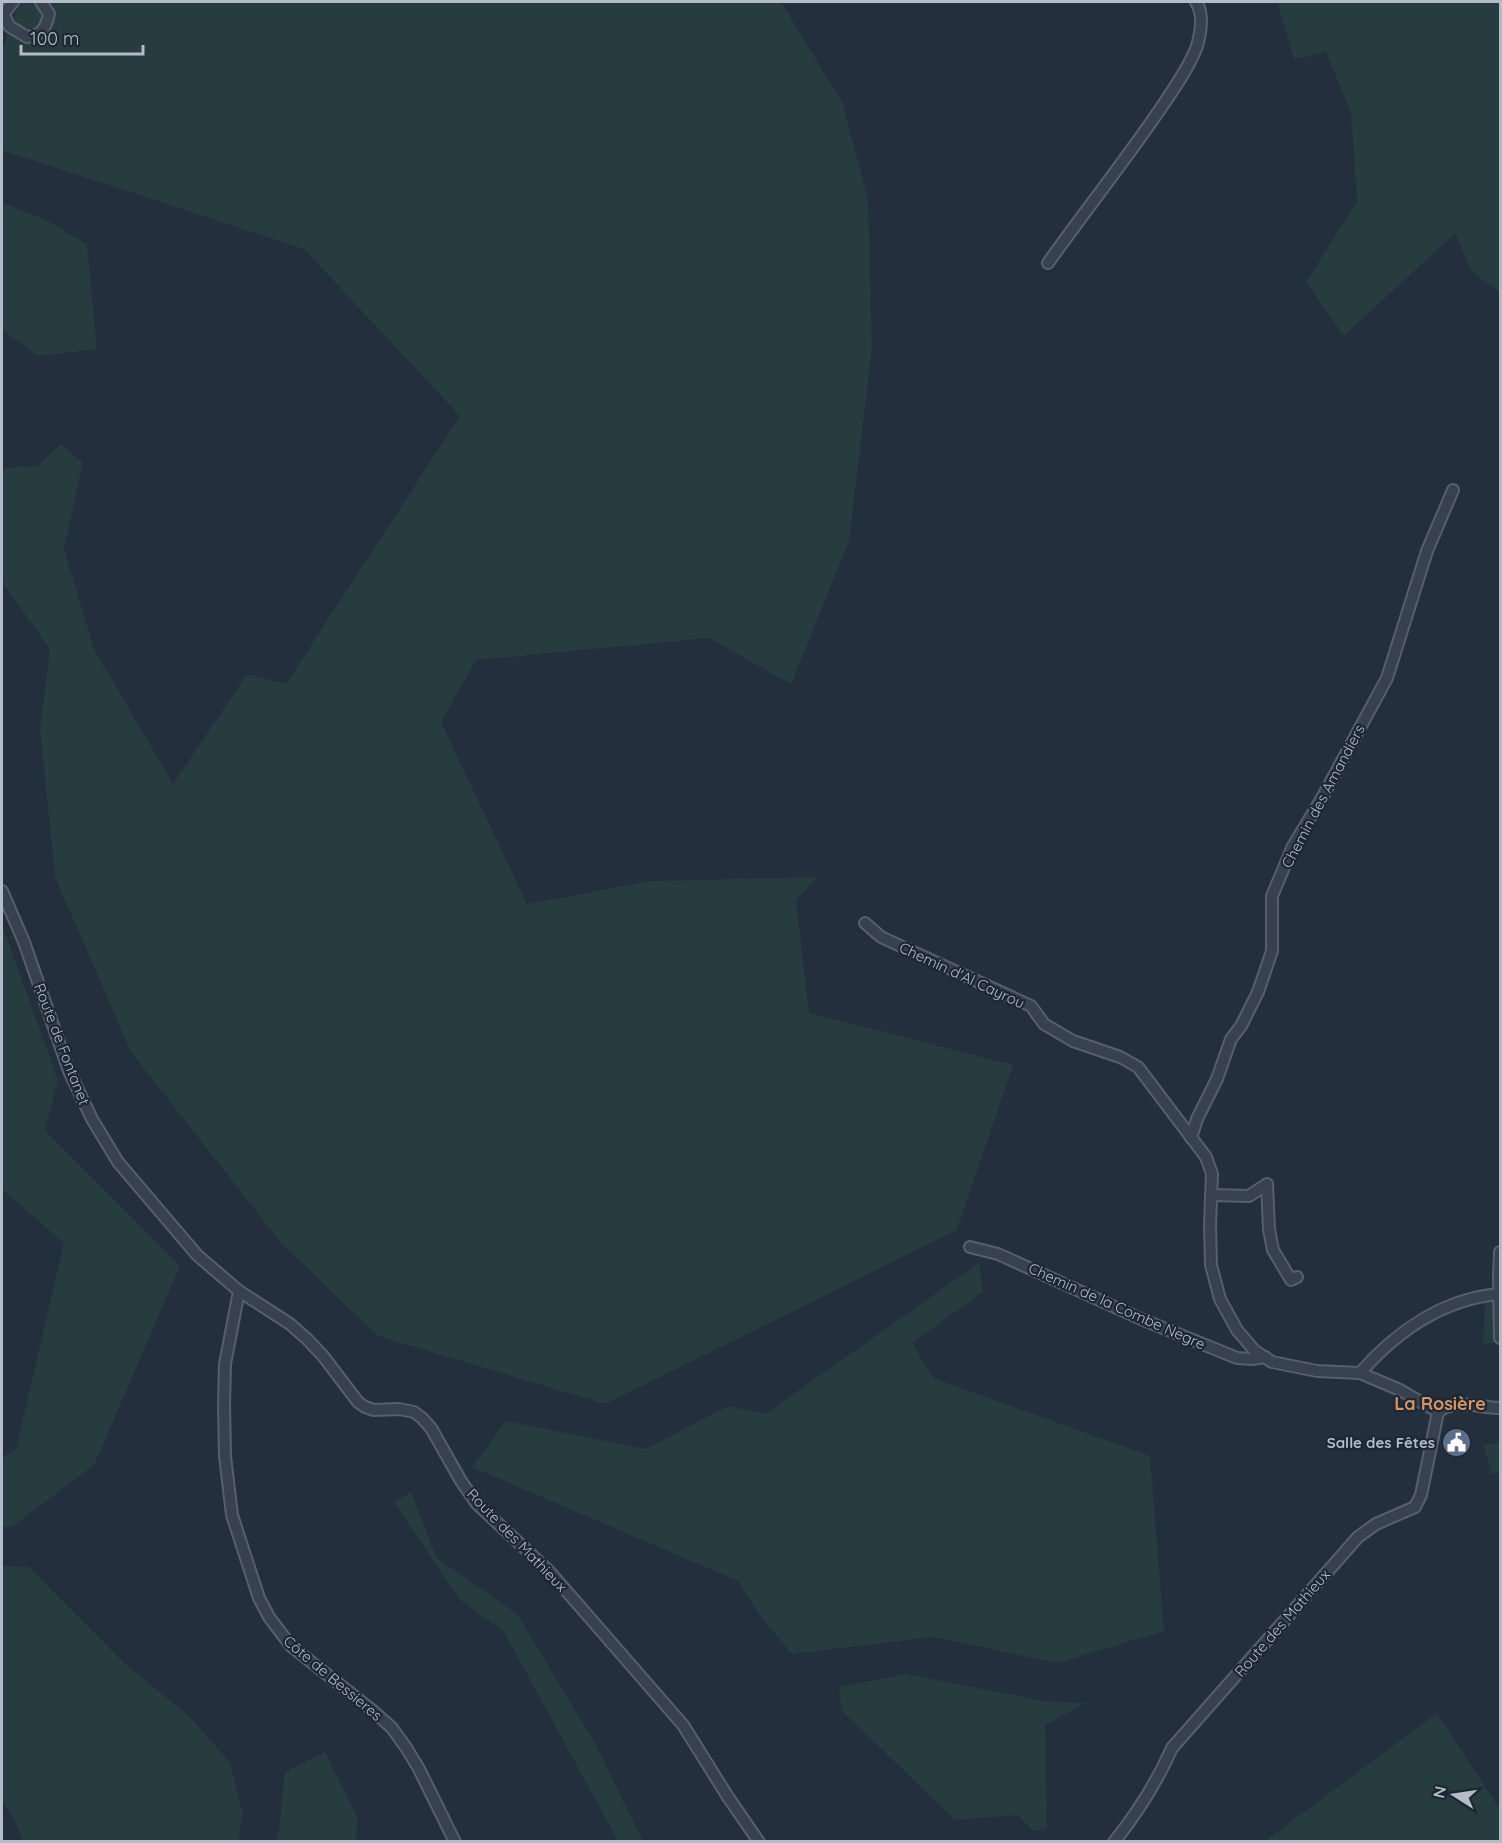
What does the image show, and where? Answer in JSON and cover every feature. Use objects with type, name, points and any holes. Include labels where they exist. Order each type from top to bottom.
[{"type":"street","points":[[13,2],[4,18],[9,26],[27,37],[41,33],[47,24],[49,15],[41,2]]},
{"type":"street","points":[[1047,263],[1108,184],[1164,104],[1183,72],[1196,48],[1202,22],[1196,2]]},
{"type":"street","name":"Chemin des Amandiers","points":[[1191,1138],[1231,1040],[1241,1026],[1258,992],[1272,951],[1272,896],[1293,846],[1322,798],[1387,678],[1427,551],[1453,490]]},
{"type":"street","name":"Route de Fontanet","points":[[2,891],[24,942],[69,1071],[92,1119],[118,1162],[165,1219],[197,1255],[240,1291]]},
{"type":"street","name":"Chemin d'Al Cayrou","points":[[865,923],[881,937],[1031,1006],[1044,1024],[1073,1041],[1120,1057],[1138,1067],[1191,1138]]},
{"type":"street","points":[[1191,1138],[1206,1157],[1212,1174],[1211,1265],[1220,1299],[1237,1330],[1255,1351],[1272,1362],[1317,1371],[1360,1373],[1400,1390],[1438,1412],[1447,1405],[1460,1403],[1500,1408]]},
{"type":"street","points":[[1211,1195],[1249,1196],[1267,1184],[1269,1229],[1273,1250],[1291,1280],[1297,1277]]},
{"type":"street","name":"Chemin de la Combe Negre","points":[[970,1246],[998,1254],[1141,1319],[1237,1358],[1265,1357]]},
{"type":"street","points":[[1500,1252],[1500,1338]]},
{"type":"street","name":"Côte de Bessieres","points":[[240,1291],[225,1364],[225,1456],[232,1515],[259,1598],[268,1617],[291,1646],[392,1728],[419,1769],[454,1842]]},
{"type":"street","name":"Route des Mathieux","points":[[240,1291],[290,1324],[307,1339],[358,1402],[374,1410],[399,1409],[414,1412],[431,1428],[461,1481],[477,1503],[549,1571],[683,1725],[759,1842]]},
{"type":"street","points":[[1360,1373],[1373,1358],[1405,1330],[1433,1313],[1462,1301],[1499,1294]]},
{"type":"street","name":"Route des Mathieux","points":[[1114,1842],[1140,1810],[1172,1748],[1358,1537],[1376,1524],[1415,1507],[1421,1495],[1438,1412]]},
{"type":"green space","points":[[20,2],[781,2],[842,102],[868,199],[872,348],[849,541],[791,684],[709,638],[476,660],[441,722],[527,904],[651,881],[817,877],[796,900],[809,1013],[1013,1065],[957,1230],[605,1404],[378,1336],[282,1244],[131,1052],[55,877],[40,729],[50,649],[2,582],[2,468],[38,466],[61,444],[83,463],[64,549],[94,649],[173,784],[247,674],[286,684],[460,416],[304,249],[2,150],[2,50]]},
{"type":"green space","points":[[1277,2],[1500,2],[1500,293],[1471,271],[1455,233],[1344,336],[1306,282],[1357,202],[1351,113],[1326,52],[1294,59]]},
{"type":"green space","points":[[2,203],[44,219],[87,244],[97,349],[38,356],[2,330]]},
{"type":"green space","points":[[2,925],[58,1080],[45,1130],[180,1266],[94,1465],[13,1526],[2,1527],[2,1457],[16,1449],[64,1243],[2,1189]]},
{"type":"green space","points":[[979,1263],[983,1292],[912,1343],[933,1378],[1150,1456],[1164,1631],[1057,1663],[933,1637],[792,1654],[760,1616],[738,1581],[472,1467],[506,1421],[645,1449],[728,1406],[765,1414]]},
{"type":"green space","points":[[1485,1297],[1496,1297],[1497,1343],[1483,1343]]},
{"type":"green space","points":[[1500,1442],[1500,1472],[1491,1474],[1484,1445]]},
{"type":"green space","points":[[411,1492],[437,1558],[517,1614],[597,1747],[643,1841],[618,1841],[504,1632],[459,1599],[394,1502]]},
{"type":"green space","points":[[2,1566],[29,1567],[124,1663],[190,1717],[230,1763],[243,1815],[238,1841],[23,1841],[2,1799]]},
{"type":"green space","points":[[906,1674],[1044,1701],[1086,1703],[1045,1725],[1047,1828],[1033,1831],[1018,1815],[955,1820],[841,1710],[839,1687]]},
{"type":"green space","points":[[1437,1713],[1500,1810],[1500,1841],[1265,1841]]},
{"type":"green space","points":[[325,1752],[358,1819],[355,1841],[276,1841],[279,1832],[285,1772]]},
{"type":"place","name":"Salle des Fêtes","points":[[1456,1442]]},
{"type":"district","name":"La Rosière","points":[[1440,1403]]}]
